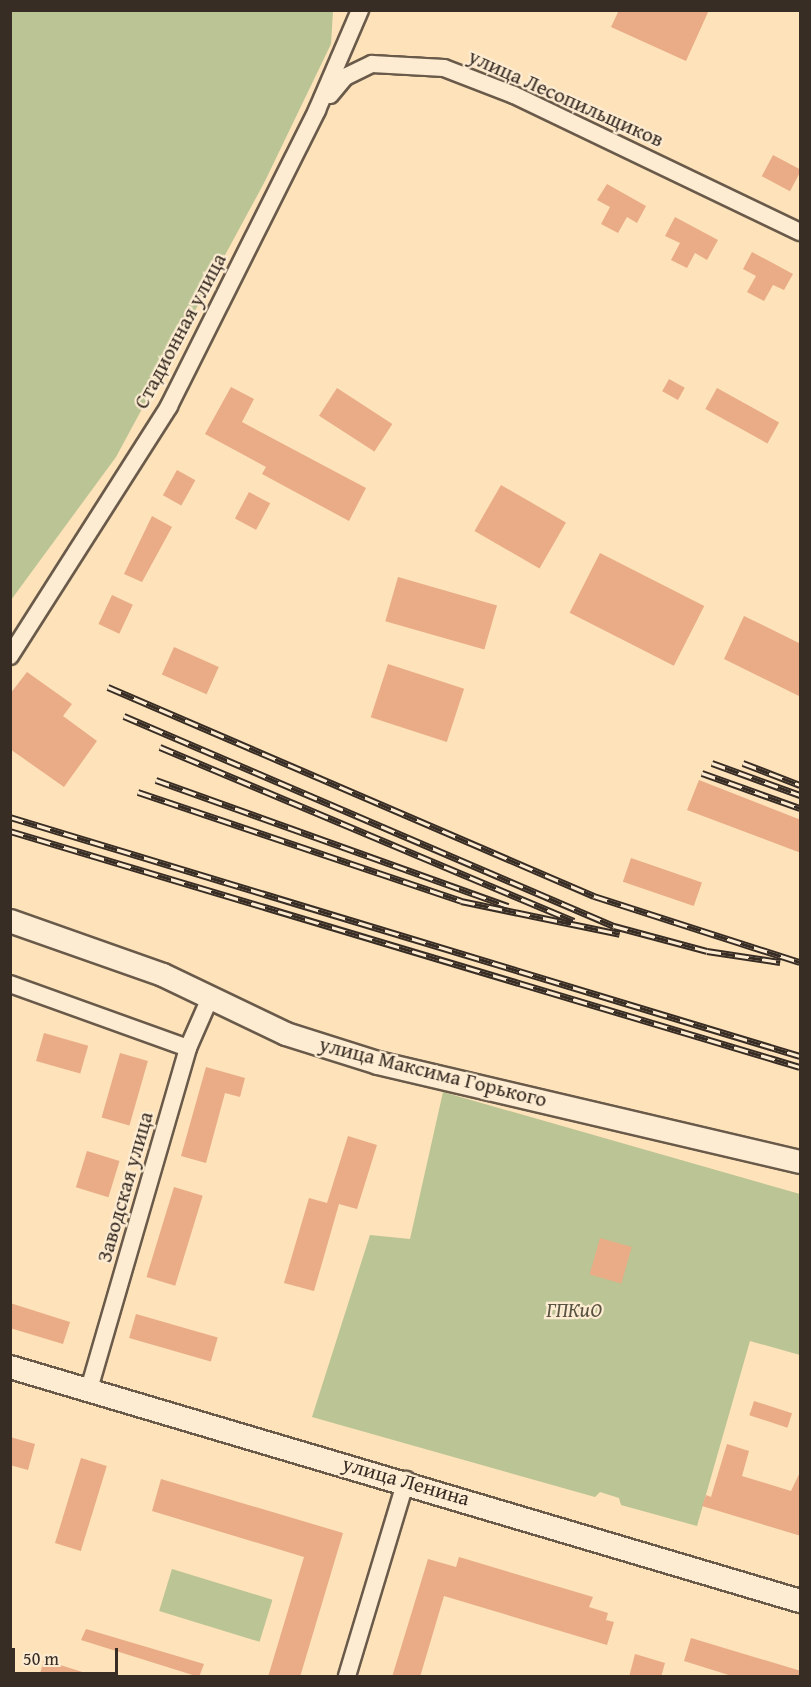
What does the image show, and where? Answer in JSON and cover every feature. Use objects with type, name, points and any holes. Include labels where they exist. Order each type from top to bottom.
[{"type":"street","name":"Стадионная улица","points":[[10,656],[169,406],[317,110],[360,10]]},
{"type":"street","name":"улица Лесопильщиков","points":[[317,110],[345,77],[372,64],[444,68],[514,95],[801,232]]},
{"type":"street","name":"улица Максима Горького","points":[[10,921],[164,975],[286,1034],[378,1063],[801,1162]]},
{"type":"street","points":[[10,984],[188,1048]]},
{"type":"street","name":"Заводская улица","points":[[89,1389],[188,1048],[210,998]]},
{"type":"street","name":"улица Ленина","points":[[10,1367],[406,1480],[801,1601]]},
{"type":"street","points":[[347,1677],[406,1480]]},
{"type":"green space","points":[[11,10],[333,11],[331,44],[265,181],[116,457],[11,600]]},
{"type":"green space","name":"ГПКиО","points":[[443,1092],[800,1194],[800,1355],[750,1341],[697,1526],[621,1505],[619,1498],[600,1492],[595,1497],[312,1417],[370,1235],[410,1239]]},
{"type":"green space","points":[[172,1569],[272,1600],[260,1642],[159,1611]]},
{"type":"building","points":[[619,10],[709,10],[686,61],[611,27]]},
{"type":"building","points":[[773,155],[800,169],[790,191],[762,176]]},
{"type":"building","points":[[607,184],[646,206],[637,223],[627,217],[618,233],[601,224],[610,207],[597,200]]},
{"type":"building","points":[[675,217],[718,240],[707,260],[695,253],[687,268],[671,260],[680,243],[665,236]]},
{"type":"building","points":[[752,252],[793,274],[784,290],[773,285],[764,301],[747,292],[756,276],[743,269]]},
{"type":"building","points":[[669,379],[685,388],[678,400],[662,391]]},
{"type":"building","points":[[231,387],[254,399],[242,422],[366,488],[349,521],[262,474],[266,467],[205,434]]},
{"type":"building","points":[[337,388],[392,424],[374,452],[319,416]]},
{"type":"building","points":[[717,388],[779,422],[767,443],[705,409]]},
{"type":"building","points":[[177,470],[195,480],[181,506],[163,495]]},
{"type":"building","points":[[501,485],[566,522],[539,568],[474,531]]},
{"type":"building","points":[[249,492],[270,503],[256,530],[235,518]]},
{"type":"building","points":[[152,516],[172,527],[142,582],[124,574]]},
{"type":"building","points":[[600,553],[704,606],[674,666],[570,613]]},
{"type":"building","points":[[398,577],[497,605],[484,650],[385,621]]},
{"type":"building","points":[[112,595],[133,605],[119,634],[98,624]]},
{"type":"building","points":[[744,616],[801,644],[801,697],[724,659]]},
{"type":"building","points":[[174,647],[219,667],[207,694],[162,674]]},
{"type":"building","points":[[388,664],[464,689],[447,742],[371,717]]},
{"type":"building","points":[[27,672],[72,704],[63,716],[97,741],[64,787],[10,749],[10,694]]},
{"type":"building","points":[[699,780],[801,820],[801,853],[687,810]]},
{"type":"building","points":[[631,858],[702,882],[694,906],[623,882]]},
{"type":"building","points":[[44,1033],[88,1046],[80,1074],[36,1061]]},
{"type":"building","points":[[120,1053],[148,1061],[129,1125],[102,1117]]},
{"type":"building","points":[[206,1067],[245,1078],[240,1097],[225,1093],[206,1163],[181,1156]]},
{"type":"building","points":[[348,1136],[377,1145],[357,1209],[339,1204],[314,1291],[284,1283],[309,1198],[327,1203]]},
{"type":"building","points":[[87,1151],[120,1161],[108,1197],[76,1187]]},
{"type":"building","points":[[174,1187],[203,1196],[175,1286],[147,1277]]},
{"type":"building","points":[[600,1238],[632,1247],[621,1284],[590,1275]]},
{"type":"building","points":[[10,1303],[70,1322],[63,1344],[10,1328]]},
{"type":"building","points":[[136,1314],[218,1337],[211,1361],[129,1338]]},
{"type":"building","points":[[754,1401],[792,1413],[787,1428],[749,1415]]},
{"type":"building","points":[[10,1437],[35,1444],[28,1470],[10,1465]]},
{"type":"building","points":[[727,1444],[749,1451],[742,1476],[791,1491],[801,1470],[801,1536],[702,1506],[706,1495],[711,1497]]},
{"type":"building","points":[[81,1458],[107,1466],[81,1551],[55,1543]]},
{"type":"building","points":[[161,1479],[343,1533],[300,1677],[268,1677],[304,1557],[152,1511]]},
{"type":"building","points":[[459,1557],[593,1597],[589,1607],[608,1613],[606,1620],[614,1622],[607,1645],[444,1596],[420,1677],[392,1677],[428,1559],[456,1567]]},
{"type":"building","points":[[86,1629],[204,1664],[199,1677],[81,1640]]},
{"type":"building","points":[[691,1638],[801,1671],[801,1677],[735,1677],[684,1661]]},
{"type":"building","points":[[635,1654],[665,1663],[661,1677],[629,1677]]},
{"type":"building","points":[[44,1660],[89,1674],[88,1677],[39,1677]]},
{"type":"railway","points":[[108,687],[594,896],[800,962]]},
{"type":"railway","points":[[124,716],[614,926],[707,951],[780,962]]},
{"type":"railway","points":[[160,747],[574,921]]},
{"type":"railway","points":[[712,763],[800,795]]},
{"type":"railway","points":[[743,763],[800,785]]},
{"type":"railway","points":[[702,773],[800,808]]},
{"type":"railway","points":[[156,780],[508,906]]},
{"type":"railway","points":[[138,792],[461,901],[620,934]]},
{"type":"railway","points":[[10,817],[800,1056]]},
{"type":"railway","points":[[10,831],[800,1067]]}]
